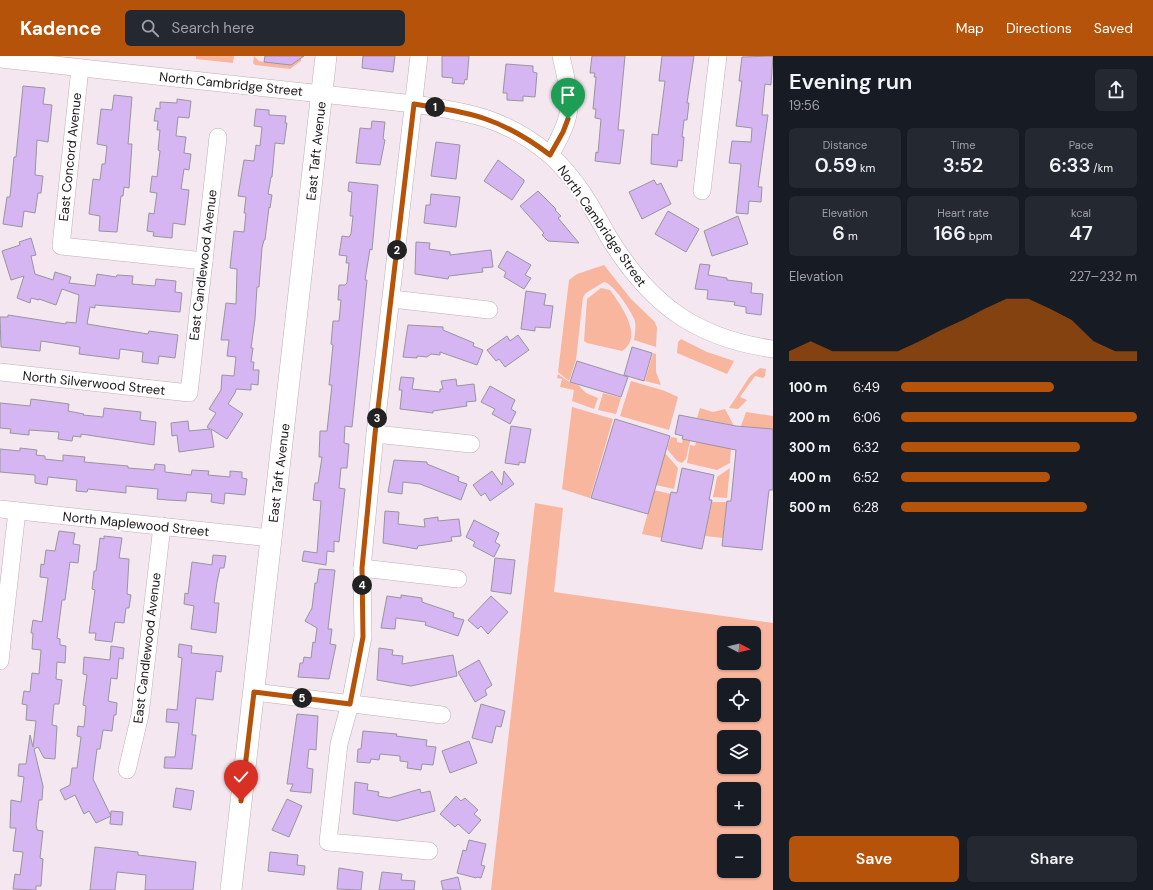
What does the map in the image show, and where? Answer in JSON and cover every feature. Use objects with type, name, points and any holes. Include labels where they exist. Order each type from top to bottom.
[{"type":"main road","name":"East Taft Avenue","points":[[231,890],[326,56]]},
{"type":"street","points":[[419,56],[392,299],[375,434],[362,568],[363,637],[350,704],[339,744],[328,842],[429,851]]},
{"type":"street","points":[[550,155],[566,125],[569,109],[567,81],[562,56]]},
{"type":"street","points":[[702,191],[718,56]]},
{"type":"street","name":"North Cambridge Street","points":[[0,59],[414,104],[468,113],[496,121],[526,137],[550,155],[569,174],[631,271],[660,302],[695,325],[722,338],[753,346],[773,349]]},
{"type":"street","name":"East Concord Avenue","points":[[80,68],[61,246],[204,261]]},
{"type":"street","name":"East Candlewood Avenue","points":[[189,393],[218,137]]},
{"type":"street","points":[[392,299],[489,310]]},
{"type":"street","name":"North Silverwood Street","points":[[0,372],[189,393]]},
{"type":"street","points":[[375,434],[471,444]]},
{"type":"street","name":"North Maplewood Street","points":[[0,509],[271,538]]},
{"type":"street","points":[[0,661],[17,511]]},
{"type":"street","name":"East Candlewood Avenue","points":[[126,770],[140,715],[162,526]]},
{"type":"street","points":[[362,568],[458,579]]},
{"type":"street","points":[[254,692],[442,715]]},
{"type":"shaded area","points":[[196,56],[234,56],[233,63],[196,59]]},
{"type":"shaded area","points":[[254,56],[259,61],[264,62],[268,59],[271,63],[279,64],[283,61],[285,64],[291,65],[295,62],[296,56],[301,56],[301,61],[290,69],[255,65],[253,63]]},
{"type":"shaded area","points":[[604,265],[631,299],[655,322],[657,328],[656,347],[634,340],[635,321],[633,317],[617,292],[604,282],[586,293],[583,297],[576,360],[569,381],[558,372],[569,280],[577,274]]},
{"type":"shaded area","points":[[601,288],[610,290],[624,312],[631,329],[631,338],[628,345],[622,351],[584,341],[587,299]]},
{"type":"shaded area","points":[[681,339],[707,352],[734,361],[727,374],[677,353],[678,342]]},
{"type":"shaded area","points":[[653,353],[656,354],[656,372],[661,385],[645,381]]},
{"type":"shaded area","points":[[760,368],[766,369],[765,376],[763,378],[755,376],[740,397],[747,400],[738,409],[729,408],[750,376]]},
{"type":"shaded area","points":[[558,374],[569,382],[578,385],[586,393],[598,398],[594,409],[572,401],[574,390],[560,387],[562,379],[557,378]]},
{"type":"shaded area","points":[[631,381],[665,391],[678,397],[669,430],[620,416]]},
{"type":"shaded area","points":[[603,393],[621,398],[616,414],[598,410]]},
{"type":"shaded area","points":[[572,407],[613,419],[590,498],[562,489]]},
{"type":"shaded area","points":[[700,408],[713,412],[725,409],[735,428],[727,424],[697,418]]},
{"type":"shaded area","points":[[746,412],[773,416],[773,429],[741,426]]},
{"type":"shaded area","points":[[671,437],[677,438],[677,442],[682,443],[683,439],[690,441],[686,459],[682,463],[677,461],[667,449]]},
{"type":"shaded area","points":[[696,442],[731,448],[730,463],[717,470],[687,463],[690,445],[695,446]]},
{"type":"shaded area","points":[[665,453],[678,468],[674,489],[656,485]]},
{"type":"shaded area","points":[[730,468],[727,498],[713,497],[717,477]]},
{"type":"shaded area","points":[[654,490],[671,494],[662,538],[642,534]]},
{"type":"shaded area","points":[[712,502],[727,502],[723,538],[705,536]]},
{"type":"shaded area","points":[[535,503],[563,508],[554,592],[773,623],[773,890],[491,890]]},
{"type":"building","points":[[265,56],[304,56],[291,65],[264,62]]},
{"type":"building","points":[[363,56],[395,56],[393,72],[362,68]]},
{"type":"building","points":[[442,56],[469,56],[467,80],[465,79],[464,84],[452,83],[453,78],[442,77]]},
{"type":"building","points":[[592,56],[625,56],[618,130],[624,130],[620,164],[595,161],[596,152],[598,153],[601,119],[595,118],[596,109],[593,109],[596,77],[594,77],[595,73],[590,73]]},
{"type":"building","points":[[662,56],[694,56],[687,103],[689,103],[687,120],[684,120],[682,137],[684,137],[682,161],[678,160],[677,167],[651,164],[652,134],[658,135],[665,81],[659,81]]},
{"type":"building","points":[[773,56],[771,85],[765,84],[762,115],[768,115],[758,187],[762,187],[761,202],[749,201],[748,214],[736,213],[741,164],[729,163],[732,141],[751,142],[752,128],[736,126],[742,81],[739,81],[742,57]]},
{"type":"building","points":[[506,64],[533,66],[533,72],[537,73],[535,97],[523,96],[523,101],[507,100],[507,93],[503,93]]},
{"type":"building","points":[[23,86],[45,88],[43,104],[52,105],[48,142],[37,140],[35,175],[43,176],[41,193],[38,193],[35,213],[24,211],[22,227],[3,224],[7,197],[10,197],[14,157],[16,157]]},
{"type":"building","points":[[114,95],[132,97],[128,144],[132,144],[129,188],[124,187],[123,196],[121,196],[117,232],[99,231],[100,216],[89,214],[93,179],[100,180],[102,164],[105,164],[107,146],[97,144],[101,109],[112,110]]},
{"type":"building","points":[[177,99],[191,101],[189,118],[178,117],[176,136],[186,137],[184,153],[191,154],[189,170],[184,169],[181,189],[189,190],[185,225],[173,223],[172,238],[153,236],[154,232],[147,231],[149,213],[154,214],[157,193],[150,192],[152,176],[157,177],[160,151],[158,150],[160,130],[157,130],[158,121],[154,121],[156,108],[160,109],[160,102],[177,103]]},
{"type":"building","points":[[256,109],[269,110],[269,115],[286,116],[285,123],[287,123],[284,144],[275,143],[272,177],[268,194],[272,195],[265,240],[262,248],[259,287],[257,287],[251,362],[254,362],[253,370],[259,370],[258,385],[251,384],[251,390],[236,389],[228,404],[243,414],[227,439],[211,429],[214,447],[179,452],[177,435],[172,436],[171,423],[188,421],[189,431],[210,429],[207,427],[216,413],[209,409],[221,390],[222,375],[234,376],[236,357],[227,356],[229,340],[221,340],[226,303],[236,304],[237,269],[230,268],[234,231],[244,232],[246,197],[238,196],[244,160],[254,161],[256,145],[260,146],[262,127],[254,126]]},
{"type":"building","points":[[372,121],[385,122],[383,139],[385,140],[380,165],[356,163],[360,128],[371,129]]},
{"type":"building","points":[[436,142],[460,145],[456,179],[431,176]]},
{"type":"building","points":[[498,160],[524,180],[512,200],[484,181]]},
{"type":"building","points":[[654,180],[657,185],[661,183],[671,204],[642,219],[629,192]]},
{"type":"building","points":[[349,182],[378,185],[372,250],[370,249],[365,280],[367,280],[352,427],[345,426],[344,443],[349,444],[347,468],[341,468],[339,488],[345,489],[339,542],[334,541],[334,552],[327,551],[326,565],[302,561],[304,551],[317,553],[321,501],[313,500],[315,483],[318,483],[322,457],[319,457],[320,431],[327,431],[332,385],[329,385],[333,345],[331,344],[333,321],[339,321],[341,300],[338,300],[339,285],[345,285],[347,283],[349,263],[346,263],[347,256],[339,255],[342,236],[349,237],[351,234],[353,216],[350,216],[352,192],[348,191]]},
{"type":"building","points":[[538,191],[556,209],[555,210],[561,216],[558,218],[579,243],[548,241],[542,235],[544,233],[520,206]]},
{"type":"building","points":[[431,194],[460,197],[456,227],[424,223],[426,205],[430,205]]},
{"type":"building","points":[[668,211],[699,229],[686,252],[655,234]]},
{"type":"building","points":[[738,216],[748,244],[712,256],[704,231]]},
{"type":"building","points":[[31,238],[36,255],[31,256],[35,274],[53,280],[55,272],[71,277],[69,283],[95,286],[97,274],[116,277],[117,275],[133,276],[132,284],[155,286],[156,279],[176,281],[175,292],[182,293],[180,312],[95,305],[95,308],[90,307],[87,324],[148,334],[149,331],[178,335],[175,358],[159,356],[158,364],[142,362],[143,352],[120,349],[119,359],[79,354],[80,347],[41,341],[40,351],[1,347],[0,317],[8,317],[8,315],[66,324],[66,322],[76,323],[79,295],[62,289],[56,305],[39,299],[31,298],[30,303],[17,298],[24,276],[11,280],[2,251],[20,245],[19,242]]},
{"type":"building","points":[[416,242],[430,243],[429,249],[450,252],[450,255],[491,250],[493,267],[482,268],[483,272],[449,276],[448,279],[415,274]]},
{"type":"building","points":[[507,251],[531,265],[525,275],[531,278],[524,289],[504,277],[506,272],[498,267]]},
{"type":"building","points":[[700,264],[710,265],[708,275],[727,278],[727,280],[752,283],[751,293],[763,294],[761,315],[746,313],[746,307],[734,305],[735,302],[707,299],[708,290],[695,289]]},
{"type":"building","points":[[526,291],[546,294],[544,305],[553,306],[550,328],[535,327],[535,331],[521,329]]},
{"type":"building","points":[[408,325],[443,327],[443,330],[474,343],[473,346],[483,350],[477,365],[440,352],[440,355],[431,354],[427,357],[403,357]]},
{"type":"building","points":[[518,335],[529,350],[505,367],[499,359],[496,361],[487,350],[507,336],[510,341]]},
{"type":"building","points":[[632,347],[652,353],[644,381],[624,375]]},
{"type":"building","points":[[577,361],[628,377],[621,397],[570,382]]},
{"type":"building","points":[[401,377],[414,378],[412,389],[440,392],[440,389],[443,389],[441,381],[456,379],[457,386],[474,384],[476,401],[466,402],[467,406],[433,411],[433,413],[400,409],[402,390],[399,390]]},
{"type":"building","points":[[490,386],[515,400],[511,409],[516,412],[510,424],[492,414],[495,409],[481,402]]},
{"type":"building","points":[[31,399],[69,404],[68,411],[84,414],[83,415],[103,417],[104,408],[141,412],[140,420],[156,422],[154,445],[81,434],[81,437],[73,436],[72,441],[58,439],[59,432],[29,430],[29,435],[10,433],[11,429],[0,428],[0,403],[30,406]]},
{"type":"building","points":[[679,415],[736,426],[773,429],[773,490],[769,490],[762,550],[722,546],[727,501],[731,501],[736,450],[682,439],[683,436],[675,434]]},
{"type":"building","points":[[615,419],[670,436],[648,514],[591,498]]},
{"type":"building","points":[[511,426],[531,429],[525,463],[519,462],[519,465],[505,463]]},
{"type":"building","points":[[20,448],[37,450],[36,455],[45,456],[45,459],[63,461],[63,455],[85,457],[84,462],[154,470],[155,464],[165,465],[165,472],[191,475],[192,470],[209,471],[208,475],[230,477],[230,471],[242,472],[242,478],[247,479],[245,495],[225,493],[224,504],[211,502],[212,494],[187,492],[186,501],[157,499],[158,489],[126,486],[126,493],[88,489],[87,492],[76,491],[77,480],[48,477],[47,485],[35,483],[35,475],[0,472],[0,449],[20,451]]},
{"type":"building","points":[[394,460],[427,462],[427,464],[459,477],[458,481],[467,484],[461,500],[420,484],[403,482],[402,494],[388,492]]},
{"type":"building","points":[[682,468],[714,475],[709,500],[712,500],[702,549],[661,541],[671,492],[677,493]]},
{"type":"building","points":[[492,471],[502,485],[504,471],[514,484],[490,501],[485,493],[481,496],[473,485]]},
{"type":"building","points":[[385,511],[399,512],[398,524],[425,527],[424,519],[438,517],[438,521],[459,519],[461,536],[451,537],[452,541],[418,546],[417,549],[383,543]]},
{"type":"building","points":[[474,520],[499,533],[495,542],[500,545],[494,557],[473,546],[475,542],[466,537]]},
{"type":"building","points":[[59,531],[75,533],[73,544],[80,545],[78,563],[70,562],[65,600],[62,600],[57,638],[60,639],[60,645],[66,646],[65,663],[57,662],[56,679],[62,680],[59,704],[54,704],[52,725],[57,726],[55,759],[44,758],[38,747],[34,749],[43,786],[42,800],[39,800],[36,824],[37,830],[43,831],[40,858],[43,859],[41,886],[36,886],[36,890],[13,889],[15,874],[20,875],[23,852],[13,851],[16,828],[10,828],[11,800],[21,802],[24,777],[18,776],[19,764],[26,764],[30,735],[33,747],[36,721],[26,720],[27,705],[22,704],[24,691],[30,692],[32,673],[39,674],[41,650],[32,649],[33,633],[31,633],[33,620],[42,622],[48,578],[40,577],[41,564],[44,565],[46,550],[55,551]]},
{"type":"building","points":[[104,536],[122,538],[119,558],[129,559],[127,594],[131,595],[129,608],[126,608],[124,623],[115,622],[112,642],[95,640],[96,633],[89,633],[95,590],[92,589],[94,571],[96,571],[100,538],[104,539]]},
{"type":"building","points":[[213,555],[226,556],[224,568],[220,568],[214,603],[219,603],[216,633],[191,629],[194,606],[184,604],[185,593],[188,594],[192,562],[212,565]]},
{"type":"building","points":[[495,558],[515,560],[511,594],[491,591]]},
{"type":"building","points":[[319,569],[335,570],[328,629],[332,629],[330,644],[336,645],[329,679],[298,677],[300,663],[303,663],[304,657],[311,658],[313,642],[315,643],[317,628],[305,621],[312,608],[315,583],[317,583]]},
{"type":"building","points":[[401,595],[422,598],[422,602],[454,613],[453,617],[464,620],[458,636],[425,625],[426,622],[396,618],[395,629],[381,628],[387,596],[401,598]]},
{"type":"building","points":[[491,596],[508,612],[488,634],[481,626],[478,629],[468,620]]},
{"type":"building","points":[[179,644],[192,646],[191,653],[223,656],[221,672],[216,671],[213,700],[196,698],[192,735],[196,735],[192,769],[164,768],[165,757],[175,757],[179,723],[166,722],[167,709],[177,710],[182,658],[178,657]]},
{"type":"building","points":[[111,646],[124,648],[123,659],[119,658],[117,679],[111,678],[108,701],[117,703],[116,715],[114,715],[112,731],[103,730],[100,749],[97,749],[93,779],[111,816],[96,823],[89,811],[84,814],[75,795],[65,800],[60,790],[70,785],[72,768],[77,768],[81,737],[77,736],[78,726],[84,727],[86,706],[83,705],[87,675],[83,674],[84,657],[110,660]]},
{"type":"building","points":[[379,648],[393,650],[392,655],[403,656],[402,664],[453,655],[457,676],[411,686],[377,680]]},
{"type":"building","points":[[479,660],[492,685],[485,690],[487,695],[475,702],[458,672]]},
{"type":"building","points":[[481,704],[505,711],[501,727],[496,726],[492,743],[472,738]]},
{"type":"building","points":[[297,714],[318,716],[316,750],[309,749],[307,768],[313,769],[311,793],[290,791],[293,784],[287,784]]},
{"type":"building","points":[[363,731],[397,734],[396,736],[427,740],[426,746],[436,747],[433,765],[422,764],[421,770],[407,768],[408,762],[400,761],[400,756],[380,754],[379,760],[371,759],[370,763],[357,762],[358,749],[361,749]]},
{"type":"building","points":[[469,741],[477,763],[450,773],[442,751]]},
{"type":"building","points":[[355,782],[368,784],[367,790],[379,792],[378,796],[389,798],[420,789],[421,793],[430,791],[435,811],[397,821],[353,814]]},
{"type":"building","points":[[176,788],[194,791],[191,810],[173,807]]},
{"type":"building","points":[[456,796],[461,801],[465,798],[478,810],[474,814],[481,820],[469,834],[458,824],[455,827],[440,814]]},
{"type":"building","points":[[287,799],[302,806],[289,837],[272,830]]},
{"type":"building","points":[[111,811],[123,812],[122,825],[110,824]]},
{"type":"building","points":[[469,840],[486,844],[481,865],[485,866],[481,878],[457,873],[463,850],[466,851]]},
{"type":"building","points":[[95,847],[138,852],[138,855],[196,862],[193,890],[145,890],[146,875],[117,872],[115,890],[90,890]]},
{"type":"building","points":[[270,852],[298,855],[297,865],[305,866],[304,875],[268,871]]},
{"type":"building","points":[[339,868],[363,872],[361,890],[337,889]]},
{"type":"building","points":[[382,872],[402,874],[401,880],[415,881],[414,890],[379,890]]},
{"type":"building","points":[[458,877],[461,890],[443,890],[441,881]]},
{"type":"route","points":[[241,801],[254,692],[350,704],[363,637],[362,568],[375,434],[414,104],[450,109],[496,121],[526,137],[550,155],[563,132],[568,119]]}]
